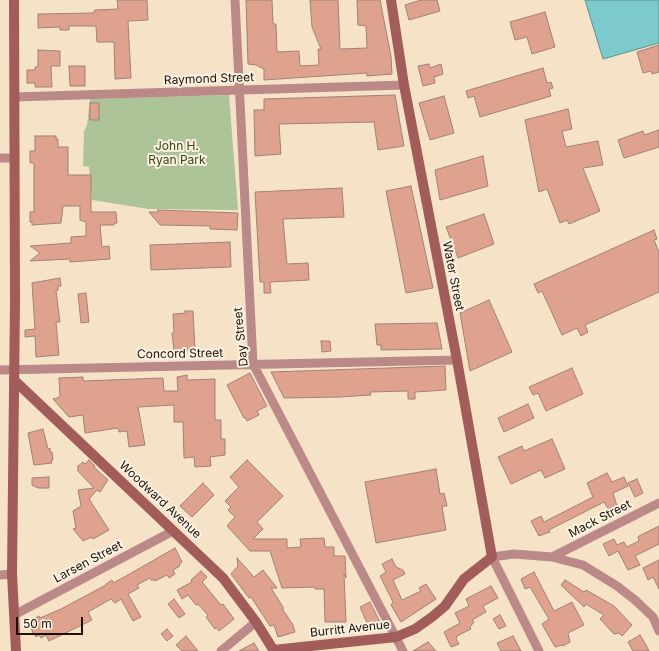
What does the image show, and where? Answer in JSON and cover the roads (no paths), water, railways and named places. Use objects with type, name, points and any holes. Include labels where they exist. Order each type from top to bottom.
[{"type":"main road","points":[[14,0],[16,97],[12,574],[16,651]]},
{"type":"main road","name":"Water Street","points":[[391,0],[404,85],[457,360],[492,557]]},
{"type":"main road","name":"Woodward Avenue","points":[[14,375],[223,578],[256,622],[274,651]]},
{"type":"main road","name":"Burritt Avenue","points":[[274,651],[396,637],[415,629],[445,606],[464,579],[492,557]]},
{"type":"street","name":"Day Street","points":[[235,0],[253,364],[403,651]]},
{"type":"street","name":"Raymond Street","points":[[16,97],[404,85]]},
{"type":"street","points":[[0,158],[15,158]]},
{"type":"street","name":"Concord Street","points":[[0,370],[14,375],[253,364],[457,360]]},
{"type":"street","name":"Mack Street","points":[[552,557],[659,503]]},
{"type":"street","name":"Larsen Street","points":[[14,615],[173,531]]},
{"type":"street","points":[[540,651],[492,557],[514,554],[552,557],[583,565],[617,586],[656,616],[659,631]]},
{"type":"street","points":[[0,575],[12,574]]},
{"type":"street","points":[[221,651],[256,622]]},
{"type":"water","points":[[585,0],[659,0],[659,43],[603,59]]},
{"type":"park label","name":"John H. Ryan Park","points":[[177,153]]}]
